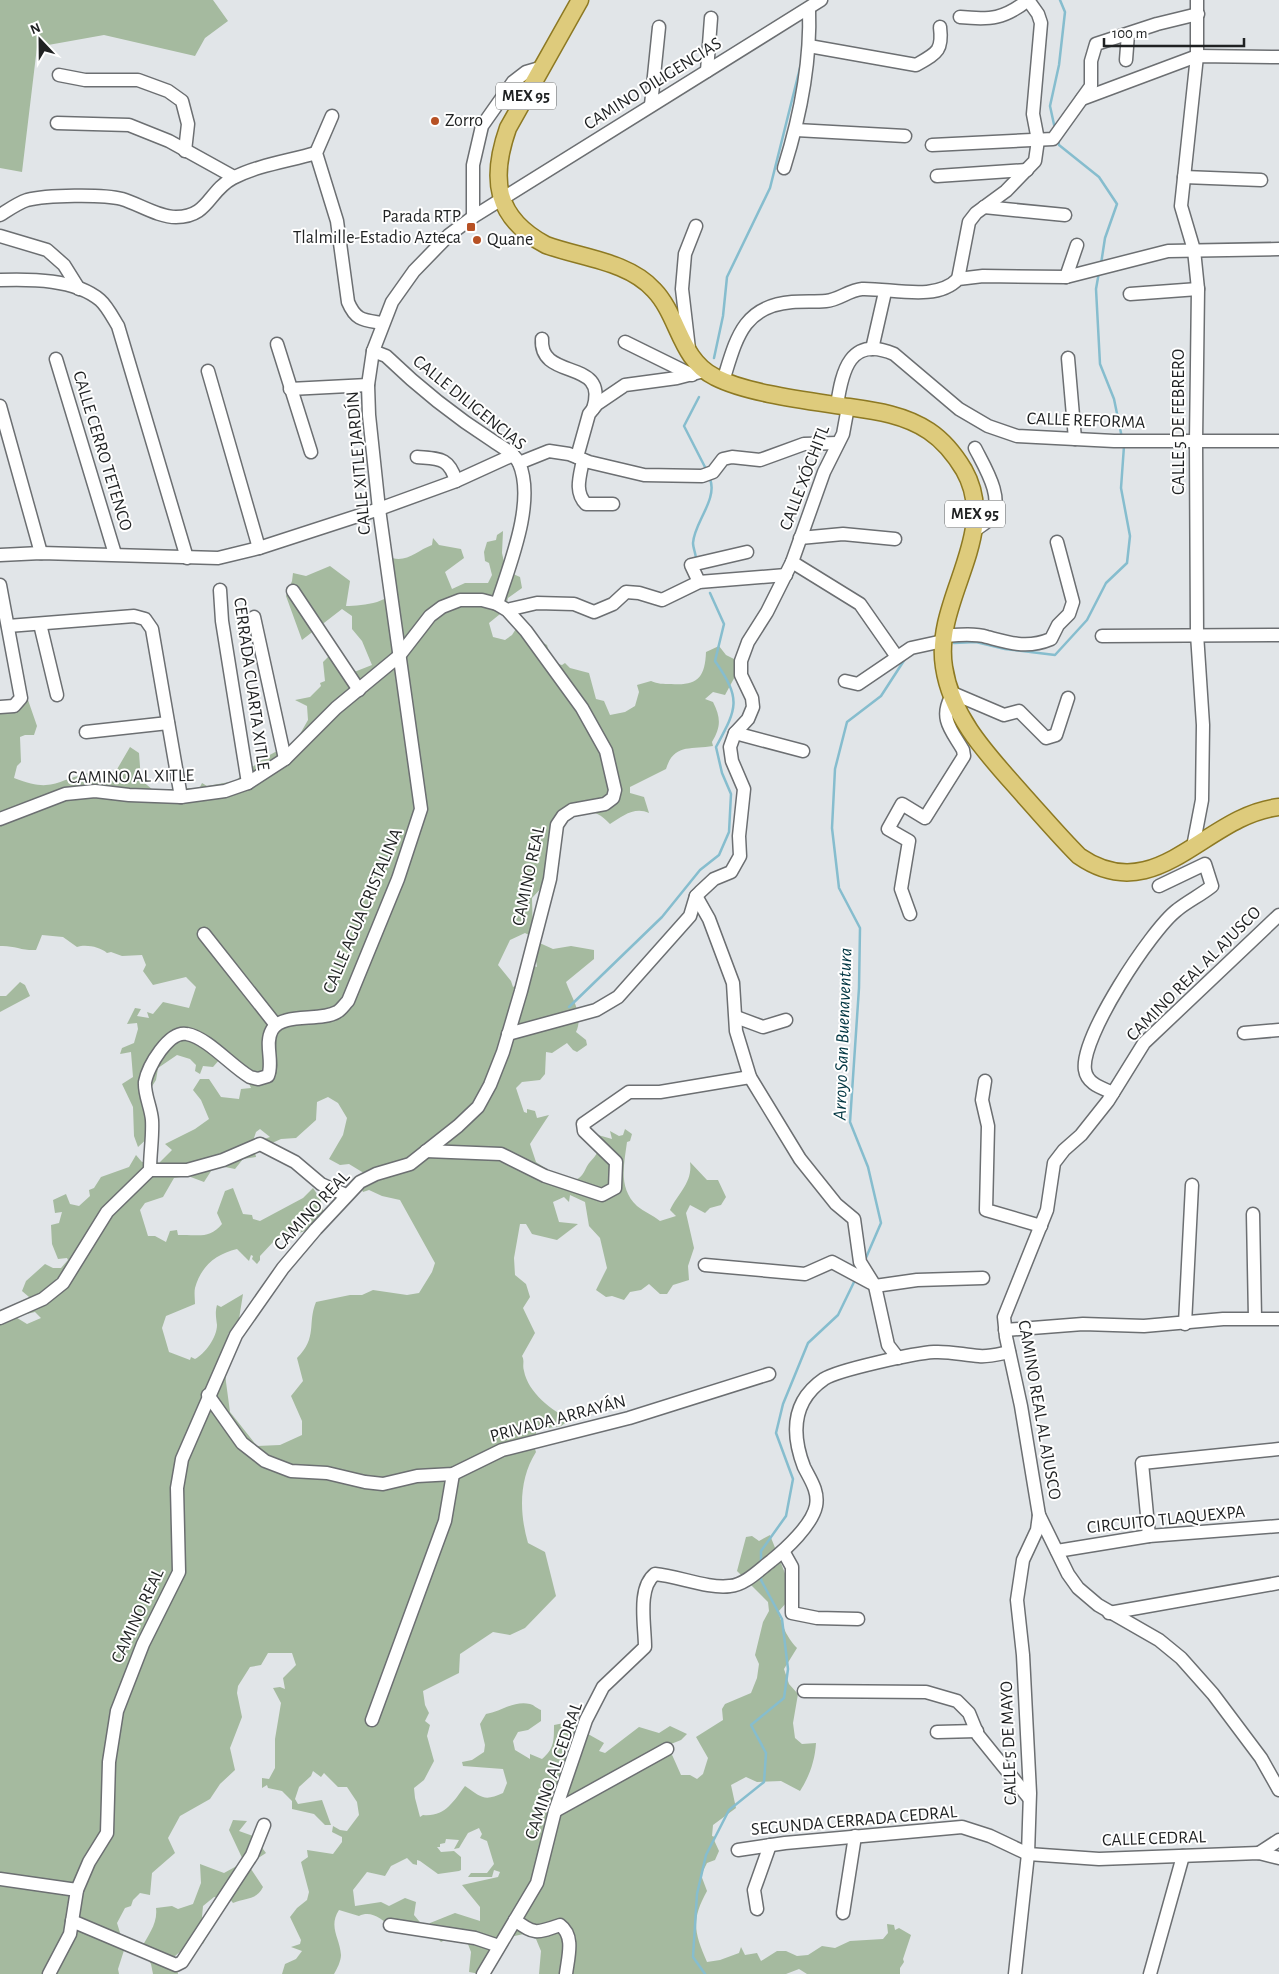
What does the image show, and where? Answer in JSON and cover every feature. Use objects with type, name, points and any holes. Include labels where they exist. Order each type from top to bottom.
[{"type":"main road","name":"MEX 95","points":[[580,0],[508,128],[501,148],[497,172],[503,199],[517,224],[532,238],[559,250],[629,271],[646,282],[662,299],[698,373],[744,388],[901,417],[928,430],[947,446],[960,464],[970,484],[975,511],[974,531],[943,638],[944,667],[950,694],[977,741],[1070,847],[1089,863],[1112,871],[1136,873],[1159,866],[1242,817],[1279,807]]},
{"type":"street","name":"CAMINO DILIGENCIAS","points":[[503,199],[651,105],[809,11],[821,0]]},
{"type":"street","points":[[723,381],[742,328],[753,314],[770,306],[789,302],[827,301],[862,290],[885,292],[931,290],[951,286],[958,279],[969,222],[976,213],[1006,192],[1035,160],[1038,140],[1033,114],[1041,23],[1038,14],[1028,0],[1010,13],[986,20],[960,17]]},
{"type":"street","name":"CALLE 5 DE FEBRERO","points":[[1193,847],[1202,800],[1203,725],[1197,634],[1196,441],[1198,289],[1194,250],[1182,214],[1184,177],[1197,56],[1197,0]]},
{"type":"street","points":[[784,168],[796,130],[809,45],[809,11]]},
{"type":"street","points":[[932,145],[1053,139],[1091,86],[1091,61],[1096,44],[1157,24],[1198,14]]},
{"type":"street","points":[[707,71],[711,18]]},
{"type":"street","points":[[809,45],[916,65],[935,54],[942,43],[940,26]]},
{"type":"street","points":[[651,105],[659,27]]},
{"type":"street","points":[[1126,60],[1128,34]]},
{"type":"street","points":[[1082,99],[1197,56],[1279,57]]},
{"type":"street","points":[[472,217],[473,165],[482,126],[513,82],[526,72],[543,67]]},
{"type":"street","points":[[59,75],[86,80],[138,80],[168,91],[182,101],[188,124],[185,151]]},
{"type":"street","points":[[332,116],[316,153],[337,221],[348,302],[353,314],[362,319],[382,323]]},
{"type":"street","points":[[57,123],[129,125],[185,151],[234,177]]},
{"type":"street","points":[[796,130],[905,136]]},
{"type":"street","points":[[0,215],[26,200],[76,197],[120,198],[175,217],[196,214],[206,206],[217,190],[234,177],[316,153]]},
{"type":"street","points":[[938,176],[1027,170]]},
{"type":"street","points":[[1184,177],[1261,180]]},
{"type":"street","name":"CALLE XITLE JARDÍN","points":[[399,656],[368,415],[368,385],[373,351],[382,323],[392,302],[414,272],[449,235],[472,217],[503,199]]},
{"type":"street","points":[[984,207],[1065,215]]},
{"type":"street","points":[[689,354],[682,289],[685,254],[696,226]]},
{"type":"street","points":[[0,236],[46,250],[64,265],[79,289]]},
{"type":"street","points":[[1066,277],[1077,245]]},
{"type":"street","points":[[958,279],[983,276],[1066,277],[1168,251],[1279,249]]},
{"type":"street","points":[[0,280],[22,280],[71,285],[101,300],[118,326],[187,558]]},
{"type":"street","points":[[1130,294],[1198,289]]},
{"type":"street","points":[[843,406],[844,370],[858,352],[872,349],[885,292]]},
{"type":"street","points":[[542,339],[542,352],[547,358],[586,377],[594,383],[597,393],[593,409],[586,420],[580,458],[580,497],[586,504],[613,504]]},
{"type":"street","points":[[625,342],[698,373]]},
{"type":"street","points":[[277,344],[310,452]]},
{"type":"street","name":"CALLE REFORMA","points":[[872,349],[884,350],[894,354],[959,408],[988,426],[1017,436],[1114,441],[1279,441]]},
{"type":"street","name":"CALLE DILIGENCIAS","points":[[373,351],[386,356],[454,416],[516,459],[523,488],[522,525],[502,607]]},
{"type":"street","points":[[1068,358],[1075,439]]},
{"type":"street","name":"CALLE CERRO TETENCO","points":[[56,359],[115,554]]},
{"type":"street","points":[[208,372],[259,548]]},
{"type":"street","points":[[593,409],[625,384],[698,373]]},
{"type":"street","points":[[290,389],[368,385]]},
{"type":"street","points":[[0,406],[41,553]]},
{"type":"street","name":"CALLE XÓCHITL","points":[[696,896],[714,879],[732,872],[740,856],[739,836],[744,789],[732,761],[730,747],[735,733],[748,719],[753,707],[752,698],[741,675],[741,661],[748,642],[792,562],[824,472],[843,434],[843,406]]},
{"type":"street","points":[[0,555],[41,553],[115,554],[218,558],[259,548],[379,509],[516,459],[549,451],[644,475],[710,474],[721,461],[732,457],[760,460],[804,444],[838,443]]},
{"type":"street","points":[[974,531],[991,518],[997,504],[989,476],[976,448]]},
{"type":"street","points":[[416,457],[443,460],[452,468],[456,481]]},
{"type":"street","points":[[800,538],[836,534],[894,538]]},
{"type":"street","points":[[845,680],[858,684],[916,646],[943,638],[986,636],[999,642],[1014,644],[1035,644],[1051,639],[1058,625],[1069,614],[1073,602],[1057,542]]},
{"type":"street","points":[[699,582],[698,563],[747,552]]},
{"type":"street","points":[[792,562],[860,604],[897,657]]},
{"type":"street","points":[[399,656],[430,616],[442,607],[460,600],[482,600],[502,607],[538,603],[574,604],[594,612],[613,604],[626,592],[639,593],[662,600],[699,582],[786,575]]},
{"type":"street","points":[[0,585],[21,698],[14,706],[0,707]]},
{"type":"street","name":"CERRADA CUARTA XITLE","points":[[220,590],[222,621],[248,783]]},
{"type":"street","points":[[293,591],[359,690]]},
{"type":"street","name":"CAMINO REAL","points":[[49,1974],[70,1934],[77,1890],[88,1862],[107,1832],[109,1762],[117,1711],[143,1644],[179,1572],[177,1488],[182,1459],[208,1395],[236,1334],[283,1268],[346,1195],[360,1182],[376,1174],[410,1164],[478,1107],[490,1085],[508,1034],[550,879],[556,825],[563,816],[572,810],[606,804],[613,798],[615,790],[606,751],[582,708],[526,631],[502,607]]},
{"type":"street","points":[[8,626],[134,616],[145,619],[152,629],[180,797]]},
{"type":"street","points":[[254,617],[285,759]]},
{"type":"street","points":[[40,624],[57,695]]},
{"type":"street","points":[[1102,636],[1279,635]]},
{"type":"street","name":"CAMINO AL XITLE","points":[[0,819],[65,794],[95,791],[129,796],[180,797],[225,791],[248,783],[285,759],[313,729],[399,656]]},
{"type":"street","name":"CALLE AGUA CRISTALINA","points":[[276,1025],[287,1020],[327,1016],[338,1011],[348,1001],[417,827],[421,810],[419,783],[399,656]]},
{"type":"street","points":[[910,914],[901,889],[909,840],[888,829],[902,804],[925,818],[964,756],[963,750],[946,716],[945,708],[950,694],[1004,715],[1019,711],[1046,738],[1056,735],[1068,698]]},
{"type":"street","points":[[86,732],[168,723]]},
{"type":"street","points":[[735,733],[802,751]]},
{"type":"street","points":[[1113,1093],[1092,1083],[1085,1070],[1092,1039],[1128,969],[1151,938],[1176,910],[1212,886],[1205,864],[1159,886]]},
{"type":"street","points":[[508,1034],[596,1010],[618,997],[690,916],[696,896]]},
{"type":"street","points":[[696,896],[709,919],[733,983],[736,1031],[750,1076],[800,1158],[836,1204],[854,1219],[859,1271]]},
{"type":"street","name":"CAMINO REAL AL AJUSCO","points":[[1279,915],[1144,1044],[1113,1093],[1082,1135],[1064,1150],[1054,1163],[1047,1210],[1004,1317],[1039,1515],[1078,1588],[1109,1613],[1159,1640],[1181,1658],[1213,1694],[1261,1758],[1279,1790]]},
{"type":"street","points":[[0,1318],[44,1299],[62,1283],[107,1212],[150,1170],[152,1119],[145,1083],[150,1068],[168,1040],[176,1034],[186,1033],[197,1037],[250,1077],[263,1079],[271,1070],[269,1054],[271,1032],[276,1025],[204,934]]},
{"type":"street","points":[[736,1017],[763,1027],[786,1020]]},
{"type":"street","points":[[1244,1033],[1279,1030]]},
{"type":"street","points":[[426,1151],[502,1154],[545,1176],[602,1195],[615,1188],[616,1162],[584,1131],[583,1124],[629,1092],[660,1092],[750,1076]]},
{"type":"street","points":[[985,1081],[982,1100],[988,1126],[986,1210],[1041,1226]]},
{"type":"street","points":[[150,1170],[187,1170],[223,1160],[260,1144],[295,1162],[321,1184],[346,1195]]},
{"type":"street","points":[[1185,1324],[1192,1185]]},
{"type":"street","points":[[1253,1214],[1255,1318]]},
{"type":"street","points":[[705,1264],[805,1274],[832,1262],[859,1271],[875,1286],[888,1346],[898,1358]]},
{"type":"street","points":[[875,1286],[917,1280],[983,1278]]},
{"type":"street","points":[[1005,1330],[1083,1324],[1185,1324],[1255,1318],[1279,1319]]},
{"type":"street","name":"CAMINO AL CEDRAL","points":[[483,1974],[537,1883],[555,1811],[586,1720],[603,1687],[645,1647],[645,1591],[647,1580],[655,1574],[669,1575],[727,1587],[736,1586],[783,1551],[814,1513],[816,1504],[813,1483],[804,1466],[796,1426],[797,1410],[804,1397],[825,1378],[898,1358],[932,1352],[950,1352],[978,1356],[1009,1352]]},
{"type":"street","name":"PRIVADA ARRAYÁN","points":[[208,1395],[242,1443],[265,1462],[291,1471],[327,1473],[365,1482],[383,1484],[417,1476],[453,1474],[502,1450],[629,1418],[769,1374]]},
{"type":"street","points":[[1149,1536],[1142,1463],[1279,1449]]},
{"type":"street","points":[[372,1720],[445,1521],[453,1474]]},
{"type":"street","name":"CALLE 5 DE MAYO","points":[[1016,1974],[1028,1854],[1029,1798],[1023,1655],[1017,1600],[1023,1560],[1037,1530],[1039,1515]]},
{"type":"street","name":"CIRCUITO TLAQUEXPA","points":[[1057,1551],[1149,1536],[1279,1526]]},
{"type":"street","points":[[783,1551],[792,1567],[792,1613],[817,1618],[858,1620]]},
{"type":"street","points":[[1109,1613],[1279,1583]]},
{"type":"street","points":[[804,1691],[926,1692],[957,1701],[969,1713],[977,1731],[1029,1798]]},
{"type":"street","points":[[937,1732],[977,1731]]},
{"type":"street","points":[[555,1811],[667,1750]]},
{"type":"street","points":[[72,1921],[176,1964],[182,1962],[252,1855],[264,1825]]},
{"type":"street","name":"SEGUNDA CERRADA CEDRAL","points":[[738,1850],[855,1836],[962,1827],[990,1836],[1028,1854]]},
{"type":"street","points":[[843,1913],[855,1836]]},
{"type":"street","points":[[1259,1853],[1279,1840]]},
{"type":"street","points":[[758,1909],[754,1890],[770,1845]]},
{"type":"street","name":"CALLE CEDRAL","points":[[1028,1854],[1098,1859],[1259,1853],[1279,1858]]},
{"type":"street","points":[[1150,1974],[1182,1856]]},
{"type":"street","points":[[0,1879],[77,1890]]},
{"type":"street","points":[[514,1920],[529,1932],[539,1932],[560,1925],[566,1930],[570,1942],[566,1974]]},
{"type":"street","points":[[390,1924],[476,1938],[500,1946]]},
{"type":"green space","points":[[0,0],[213,0],[228,21],[205,38],[195,56],[104,35],[37,47],[22,172],[0,168]]},
{"type":"green space","points":[[503,531],[502,553],[506,571],[520,577],[522,588],[508,598],[505,610],[489,623],[493,637],[505,640],[512,635],[521,621],[537,635],[538,640],[547,645],[552,662],[562,665],[565,663],[570,668],[589,673],[596,699],[604,701],[610,715],[625,712],[635,706],[639,692],[637,685],[651,681],[661,684],[687,684],[693,682],[704,668],[706,652],[719,646],[726,655],[738,661],[738,671],[725,695],[713,692],[705,699],[713,702],[719,718],[717,732],[712,742],[713,746],[679,751],[669,761],[666,769],[630,787],[630,793],[644,797],[649,813],[634,811],[610,824],[595,813],[565,814],[545,884],[532,898],[533,937],[525,933],[510,940],[498,965],[511,981],[513,987],[519,984],[532,965],[537,967],[533,940],[553,949],[571,946],[594,950],[594,959],[566,982],[578,1013],[579,1019],[576,1032],[586,1040],[587,1045],[577,1052],[567,1043],[552,1053],[546,1052],[545,1074],[540,1080],[522,1082],[516,1088],[524,1112],[527,1113],[527,1109],[535,1111],[537,1118],[549,1115],[530,1144],[536,1162],[550,1171],[574,1180],[582,1175],[597,1153],[597,1148],[592,1138],[598,1135],[612,1139],[610,1131],[619,1136],[623,1135],[625,1129],[632,1134],[630,1141],[627,1142],[624,1168],[625,1184],[627,1192],[637,1206],[660,1221],[676,1216],[670,1210],[687,1181],[690,1162],[707,1180],[718,1180],[726,1197],[721,1205],[710,1208],[705,1213],[690,1205],[686,1213],[694,1248],[688,1266],[689,1280],[673,1285],[667,1294],[660,1294],[649,1284],[641,1290],[630,1292],[624,1300],[612,1296],[606,1297],[596,1290],[607,1268],[600,1238],[589,1226],[585,1202],[570,1195],[569,1202],[564,1197],[553,1202],[559,1222],[578,1224],[557,1240],[532,1234],[526,1224],[520,1224],[514,1258],[515,1275],[526,1284],[530,1297],[523,1308],[535,1333],[522,1356],[526,1379],[542,1400],[556,1411],[571,1419],[561,1426],[536,1430],[536,1435],[530,1435],[536,1452],[526,1473],[522,1496],[523,1520],[528,1543],[545,1552],[556,1596],[525,1628],[510,1635],[493,1632],[460,1654],[459,1673],[423,1691],[425,1705],[429,1713],[425,1721],[430,1725],[427,1736],[434,1761],[424,1780],[414,1788],[420,1817],[443,1811],[465,1786],[487,1798],[503,1793],[507,1783],[503,1769],[463,1766],[462,1762],[472,1760],[484,1752],[485,1745],[480,1724],[486,1714],[524,1703],[541,1710],[541,1721],[528,1730],[518,1732],[513,1741],[515,1750],[530,1759],[530,1754],[542,1759],[549,1752],[553,1740],[554,1725],[579,1720],[588,1734],[604,1743],[599,1751],[605,1753],[639,1727],[659,1733],[670,1726],[687,1734],[681,1740],[671,1744],[669,1748],[681,1775],[690,1775],[697,1779],[703,1774],[708,1758],[696,1737],[723,1720],[722,1709],[725,1704],[751,1693],[757,1678],[759,1664],[755,1655],[763,1622],[769,1611],[768,1602],[737,1571],[746,1537],[752,1536],[759,1541],[770,1535],[786,1576],[787,1602],[778,1612],[787,1635],[797,1648],[784,1669],[789,1684],[798,1694],[793,1723],[795,1738],[802,1744],[816,1743],[813,1762],[800,1791],[781,1781],[757,1782],[746,1777],[731,1785],[736,1808],[713,1825],[712,1836],[715,1837],[714,1840],[719,1851],[715,1860],[707,1863],[701,1875],[707,1891],[698,1910],[696,1926],[699,1942],[707,1962],[720,1960],[739,1953],[741,1947],[745,1955],[757,1953],[761,1961],[777,1951],[786,1951],[797,1956],[808,1955],[822,1946],[835,1948],[850,1941],[883,1939],[888,1933],[887,1924],[894,1925],[895,1930],[899,1928],[911,1935],[903,1959],[904,1962],[900,1968],[900,1974],[807,1974],[799,1969],[786,1974],[539,1974],[541,1951],[536,1939],[524,1934],[505,1938],[480,1974],[469,1972],[471,1952],[466,1939],[455,1935],[441,1942],[428,1928],[430,1923],[455,1913],[480,1921],[480,1907],[462,1885],[498,1877],[500,1872],[494,1870],[492,1877],[468,1877],[471,1873],[487,1873],[494,1864],[487,1841],[480,1838],[482,1834],[479,1828],[468,1833],[459,1848],[454,1849],[459,1840],[446,1839],[445,1843],[437,1847],[441,1852],[454,1851],[461,1857],[461,1870],[459,1871],[438,1874],[420,1861],[417,1860],[417,1865],[407,1858],[391,1866],[385,1876],[367,1872],[353,1890],[355,1906],[381,1902],[389,1906],[405,1898],[416,1902],[414,1915],[424,1927],[391,1927],[380,1918],[372,1915],[363,1914],[359,1916],[339,1910],[336,1916],[335,1927],[341,1957],[334,1974],[282,1974],[285,1964],[296,1959],[302,1951],[291,1947],[300,1944],[301,1940],[290,1917],[307,1900],[309,1892],[301,1862],[308,1857],[307,1850],[333,1854],[342,1842],[342,1837],[332,1832],[333,1826],[347,1831],[359,1815],[357,1802],[347,1787],[338,1787],[324,1773],[321,1777],[313,1771],[311,1776],[299,1787],[295,1799],[298,1804],[322,1800],[331,1825],[325,1825],[314,1814],[292,1809],[292,1801],[282,1791],[268,1788],[267,1785],[262,1788],[262,1778],[269,1779],[275,1768],[275,1739],[281,1703],[273,1688],[280,1687],[285,1689],[283,1678],[296,1665],[292,1653],[268,1653],[261,1665],[250,1667],[238,1686],[237,1693],[242,1717],[230,1748],[235,1770],[220,1784],[210,1799],[180,1816],[168,1838],[175,1853],[152,1873],[150,1895],[140,1893],[133,1900],[131,1906],[125,1908],[117,1923],[121,1936],[127,1941],[118,1969],[119,1974],[0,1974],[0,1310],[4,1315],[14,1316],[27,1324],[41,1318],[35,1312],[18,1316],[29,1297],[22,1291],[26,1281],[45,1264],[53,1268],[61,1268],[68,1260],[67,1258],[58,1259],[52,1244],[51,1225],[59,1223],[62,1212],[55,1213],[53,1200],[66,1194],[70,1204],[79,1206],[90,1196],[89,1190],[94,1188],[101,1177],[129,1167],[136,1155],[142,1162],[154,1159],[159,1163],[172,1150],[165,1144],[195,1129],[209,1119],[201,1100],[193,1090],[200,1079],[209,1079],[221,1097],[239,1099],[241,1089],[251,1088],[245,1075],[220,1059],[213,1067],[203,1066],[200,1074],[195,1071],[196,1065],[190,1059],[177,1055],[158,1068],[156,1080],[149,1091],[150,1136],[138,1147],[134,1136],[133,1107],[122,1084],[133,1077],[131,1052],[120,1054],[122,1048],[134,1043],[138,1029],[137,1023],[127,1024],[135,1008],[141,1009],[137,1016],[149,1018],[147,1012],[153,1014],[163,1002],[189,1008],[196,987],[186,977],[153,985],[143,971],[146,965],[142,955],[122,956],[111,952],[107,953],[93,947],[77,947],[63,937],[42,935],[36,950],[0,946],[0,702],[9,705],[28,700],[37,726],[34,735],[20,737],[21,762],[17,766],[14,778],[37,785],[45,785],[89,773],[96,779],[103,780],[105,775],[116,771],[130,747],[139,753],[141,780],[153,790],[190,788],[198,791],[202,783],[207,786],[235,781],[264,758],[296,741],[308,720],[307,706],[295,700],[310,697],[321,686],[320,683],[325,681],[323,662],[328,657],[336,654],[349,674],[372,665],[362,641],[352,629],[352,616],[342,609],[302,640],[286,596],[293,573],[306,576],[330,566],[350,581],[346,606],[370,604],[391,594],[394,587],[395,576],[387,556],[399,559],[405,558],[432,545],[433,538],[439,545],[461,549],[464,558],[445,572],[452,589],[465,583],[488,583],[492,575],[489,563],[485,561],[484,552],[487,542],[496,540],[497,535]],"holes":[[[328,1097],[338,1103],[347,1118],[343,1135],[329,1159],[340,1165],[349,1164],[367,1175],[370,1182],[367,1186],[361,1188],[363,1192],[369,1190],[382,1196],[400,1200],[435,1263],[432,1272],[419,1293],[407,1295],[373,1290],[362,1295],[350,1295],[316,1302],[308,1343],[297,1358],[303,1381],[291,1396],[302,1421],[302,1435],[280,1445],[257,1446],[230,1412],[226,1382],[225,1366],[228,1334],[239,1319],[243,1294],[221,1307],[217,1305],[217,1325],[213,1340],[199,1357],[195,1359],[191,1357],[190,1360],[169,1352],[162,1328],[166,1316],[195,1304],[195,1290],[198,1280],[210,1262],[222,1254],[237,1249],[249,1261],[251,1255],[253,1256],[252,1259],[257,1264],[260,1256],[274,1241],[305,1231],[325,1218],[320,1198],[313,1188],[303,1198],[260,1221],[253,1219],[252,1215],[243,1214],[233,1188],[225,1191],[217,1213],[222,1224],[217,1229],[202,1235],[178,1235],[177,1230],[170,1231],[166,1242],[155,1236],[148,1236],[140,1210],[145,1203],[163,1197],[174,1178],[188,1176],[204,1182],[215,1165],[235,1169],[243,1159],[256,1157],[253,1141],[256,1132],[260,1129],[270,1137],[264,1139],[272,1143],[281,1139],[296,1138],[316,1120],[317,1102]]]},
{"type":"green space","points":[[20,982],[25,985],[30,996],[0,1012],[0,996],[6,996]]},
{"type":"green space","points":[[233,1820],[247,1821],[239,1831],[253,1836],[266,1853],[252,1862],[251,1869],[263,1887],[254,1897],[233,1903],[229,1898],[214,1897],[203,1906],[201,1928],[208,1934],[203,1944],[189,1944],[175,1956],[178,1974],[153,1974],[151,1964],[141,1949],[154,1924],[156,1908],[172,1906],[178,1909],[193,1904],[201,1883],[200,1864],[224,1873],[244,1862],[229,1830]]},
{"type":"waterway","name":"Arroyo San Buenaventura","points":[[1055,129],[1050,106],[1059,65],[1065,12],[1060,0]]},
{"type":"waterway","points":[[714,358],[723,316],[727,277],[770,188],[801,64]]},
{"type":"waterway","name":"Arroyo San Buenaventura","points":[[1058,140],[1059,145],[1099,177],[1117,204],[1105,238],[1101,264]]},
{"type":"waterway","name":"Arroyo San Buenaventura","points":[[1099,272],[1096,289],[1100,364],[1114,399],[1122,438]]},
{"type":"waterway","points":[[699,397],[684,426],[707,471]]},
{"type":"waterway","name":"Arroyo San Buenaventura","points":[[954,643],[976,642],[1005,649],[1055,655],[1087,620],[1106,583],[1127,563],[1130,536],[1121,488],[1124,446]]},
{"type":"waterway","points":[[696,559],[693,543],[694,535],[711,495],[710,479]]},
{"type":"waterway","points":[[569,1007],[662,917],[700,870],[719,855],[729,832],[731,794],[722,773],[716,747],[728,723],[734,704],[730,685],[715,661],[724,624],[710,593]]},
{"type":"waterway","name":"Arroyo San Buenaventura","points":[[865,1260],[881,1223],[868,1167],[850,1122],[859,988],[860,928],[839,888],[832,828],[835,769],[847,722],[881,696],[905,659]]},
{"type":"waterway","name":"Arroyo San Buenaventura","points":[[761,1563],[761,1551],[786,1516],[793,1479],[776,1433],[783,1404],[808,1343],[838,1315],[855,1280]]},
{"type":"waterway","name":"Arroyo San Buenaventura","points":[[705,1974],[693,1957],[697,1894],[706,1855],[729,1810],[764,1782],[766,1753],[751,1725],[784,1698],[788,1669],[782,1619],[761,1580],[761,1576]]},
{"type":"place","name":"Zorro","points":[[435,121]]},
{"type":"place","name":"Parada RTP Tlalmille-Estadio Azteca","points":[[471,227]]},
{"type":"place","name":"Quane","points":[[477,240]]}]
